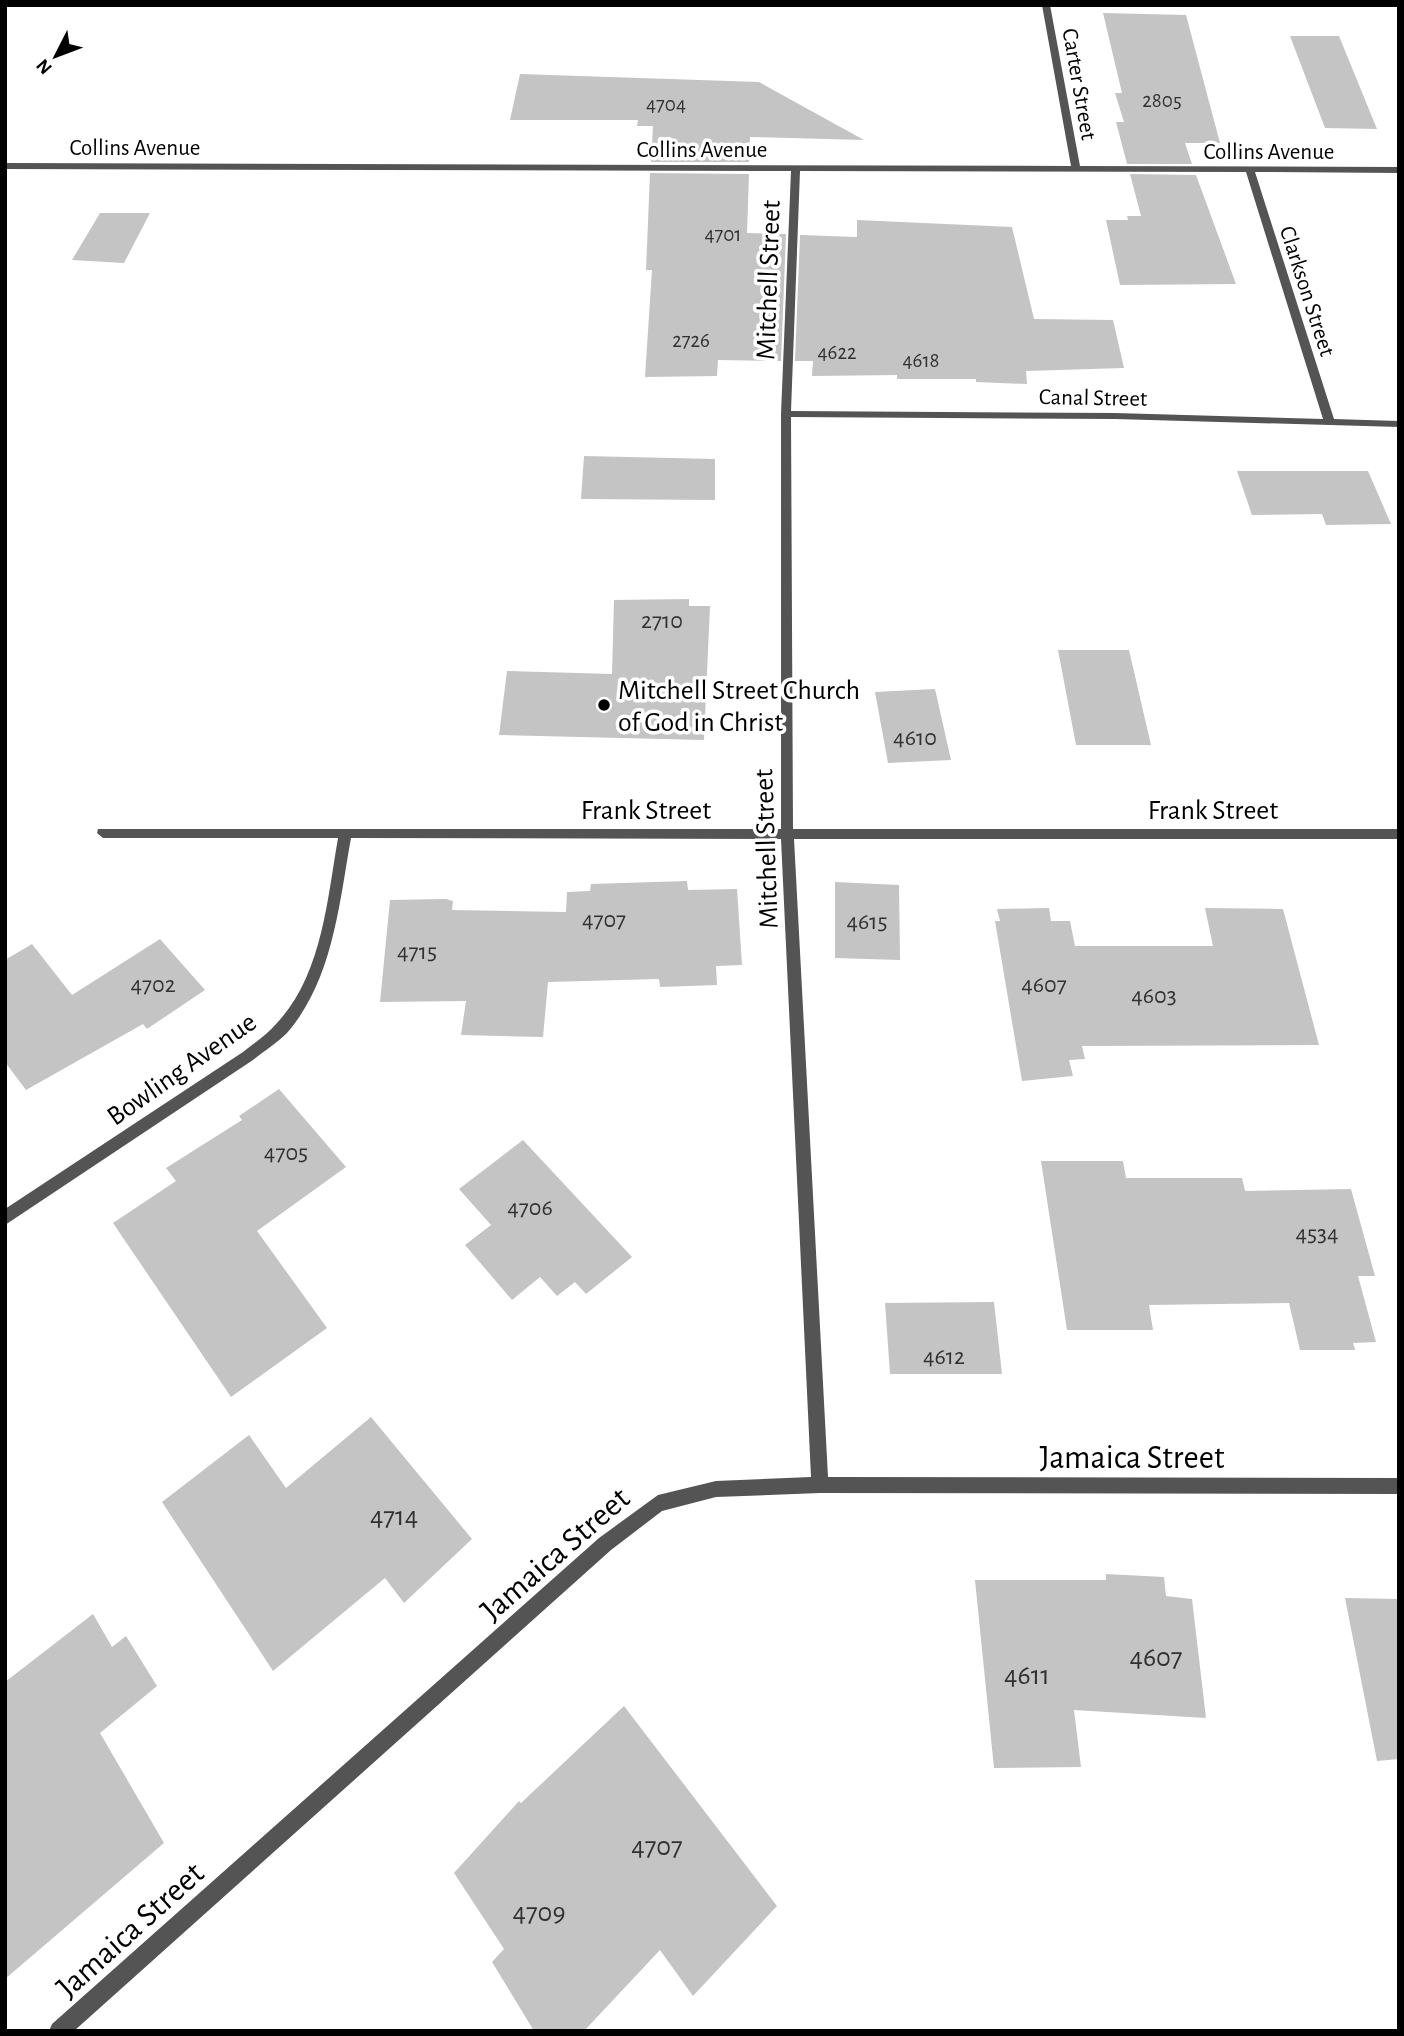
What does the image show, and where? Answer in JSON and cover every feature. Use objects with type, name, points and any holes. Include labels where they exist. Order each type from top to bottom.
[{"type":"street","name":"Carter Street","points":[[1046,5],[1076,169]]},
{"type":"street","name":"Collins Avenue","points":[[5,166],[1399,170]]},
{"type":"street","name":"Mitchell Street","points":[[796,168],[786,414],[787,833],[820,1485]]},
{"type":"street","name":"Clarkson Street","points":[[1250,171],[1330,423]]},
{"type":"street","name":"Canal Street","points":[[786,414],[1115,416],[1399,424]]},
{"type":"street","name":"Frank Street","points":[[103,833],[1399,834]]},
{"type":"street","name":"Bowling Avenue","points":[[5,1218],[248,1056],[282,1028],[302,998],[324,947],[345,833]]},
{"type":"street","name":"Jamaica Street","points":[[59,2031],[595,1553],[658,1503],[716,1489],[820,1485],[1399,1486]]},
{"type":"building","points":[[1103,13],[1186,15],[1220,143],[1185,143],[1192,164],[1127,164],[1116,122],[1124,122],[1115,93],[1122,93]]},
{"type":"building","points":[[1290,36],[1339,36],[1377,129],[1325,128]]},
{"type":"building","points":[[520,74],[759,82],[864,140],[750,137],[749,162],[651,162],[653,126],[637,126],[638,120],[510,120]]},
{"type":"building","points":[[650,173],[749,174],[747,233],[786,234],[781,361],[718,360],[717,376],[645,377],[652,270],[646,270]]},
{"type":"building","points":[[1130,174],[1196,175],[1236,284],[1120,285],[1106,220],[1128,220],[1127,216],[1141,216]]},
{"type":"building","points":[[100,213],[150,213],[124,263],[72,260]]},
{"type":"building","points":[[857,220],[1012,227],[1034,319],[1113,320],[1124,368],[1026,371],[1027,384],[976,382],[976,379],[897,379],[897,375],[812,376],[813,361],[795,361],[800,235],[857,237]]},
{"type":"building","points":[[584,456],[715,459],[715,500],[581,499]]},
{"type":"building","points":[[1237,471],[1368,471],[1391,524],[1326,525],[1322,514],[1252,515]]},
{"type":"building","name":"Mitchell Street Church of God in Christ","points":[[689,599],[689,606],[710,606],[704,740],[499,735],[507,671],[612,674],[614,600]]},
{"type":"building","points":[[1058,650],[1129,650],[1151,745],[1076,745]]},
{"type":"building","points":[[935,689],[951,760],[888,763],[875,692]]},
{"type":"building","points":[[687,881],[688,890],[737,889],[742,965],[716,966],[717,985],[660,987],[659,979],[548,982],[543,1037],[461,1035],[466,1001],[380,1002],[390,900],[446,899],[453,901],[452,910],[566,912],[567,892],[590,891],[591,884]]},
{"type":"building","points":[[835,882],[899,885],[900,960],[835,958]]},
{"type":"building","points":[[1049,908],[1051,921],[1070,921],[1075,946],[1213,946],[1205,908],[1283,909],[1319,1045],[1082,1046],[1085,1059],[1069,1060],[1073,1076],[1022,1081],[995,921],[1000,921],[997,909]]},
{"type":"building","points":[[160,939],[205,990],[147,1029],[143,1024],[26,1090],[5,1062],[5,960],[32,944],[72,995]]},
{"type":"building","points":[[279,1089],[346,1167],[257,1231],[327,1328],[231,1397],[113,1223],[176,1181],[166,1168],[242,1120],[239,1116]]},
{"type":"building","points":[[523,1140],[632,1257],[586,1294],[575,1282],[557,1296],[540,1277],[512,1300],[465,1245],[491,1225],[459,1189]]},
{"type":"building","points":[[1041,1161],[1123,1161],[1126,1178],[1242,1178],[1245,1191],[1351,1189],[1375,1276],[1358,1276],[1376,1342],[1353,1343],[1355,1350],[1300,1350],[1289,1303],[1149,1305],[1153,1330],[1067,1330]]},
{"type":"building","points":[[994,1302],[1002,1374],[890,1374],[885,1303]]},
{"type":"building","points":[[371,1417],[472,1539],[404,1603],[385,1578],[273,1671],[162,1502],[249,1435],[286,1488]]},
{"type":"building","points":[[1106,1574],[1164,1577],[1166,1596],[1192,1599],[1206,1718],[1074,1710],[1081,1767],[994,1768],[975,1580],[1106,1580]]},
{"type":"building","points":[[1345,1598],[1399,1599],[1399,1759],[1377,1761]]},
{"type":"building","points":[[93,1614],[112,1647],[126,1636],[157,1686],[100,1733],[164,1843],[5,1979],[5,1682]]},
{"type":"building","points":[[624,1706],[777,1906],[693,1996],[660,1950],[584,2031],[534,2031],[492,1962],[504,1949],[454,1873],[519,1801],[521,1803]]},
{"type":"place","name":"Mitchell Street Church of God in Christ","points":[[604,705]]}]
